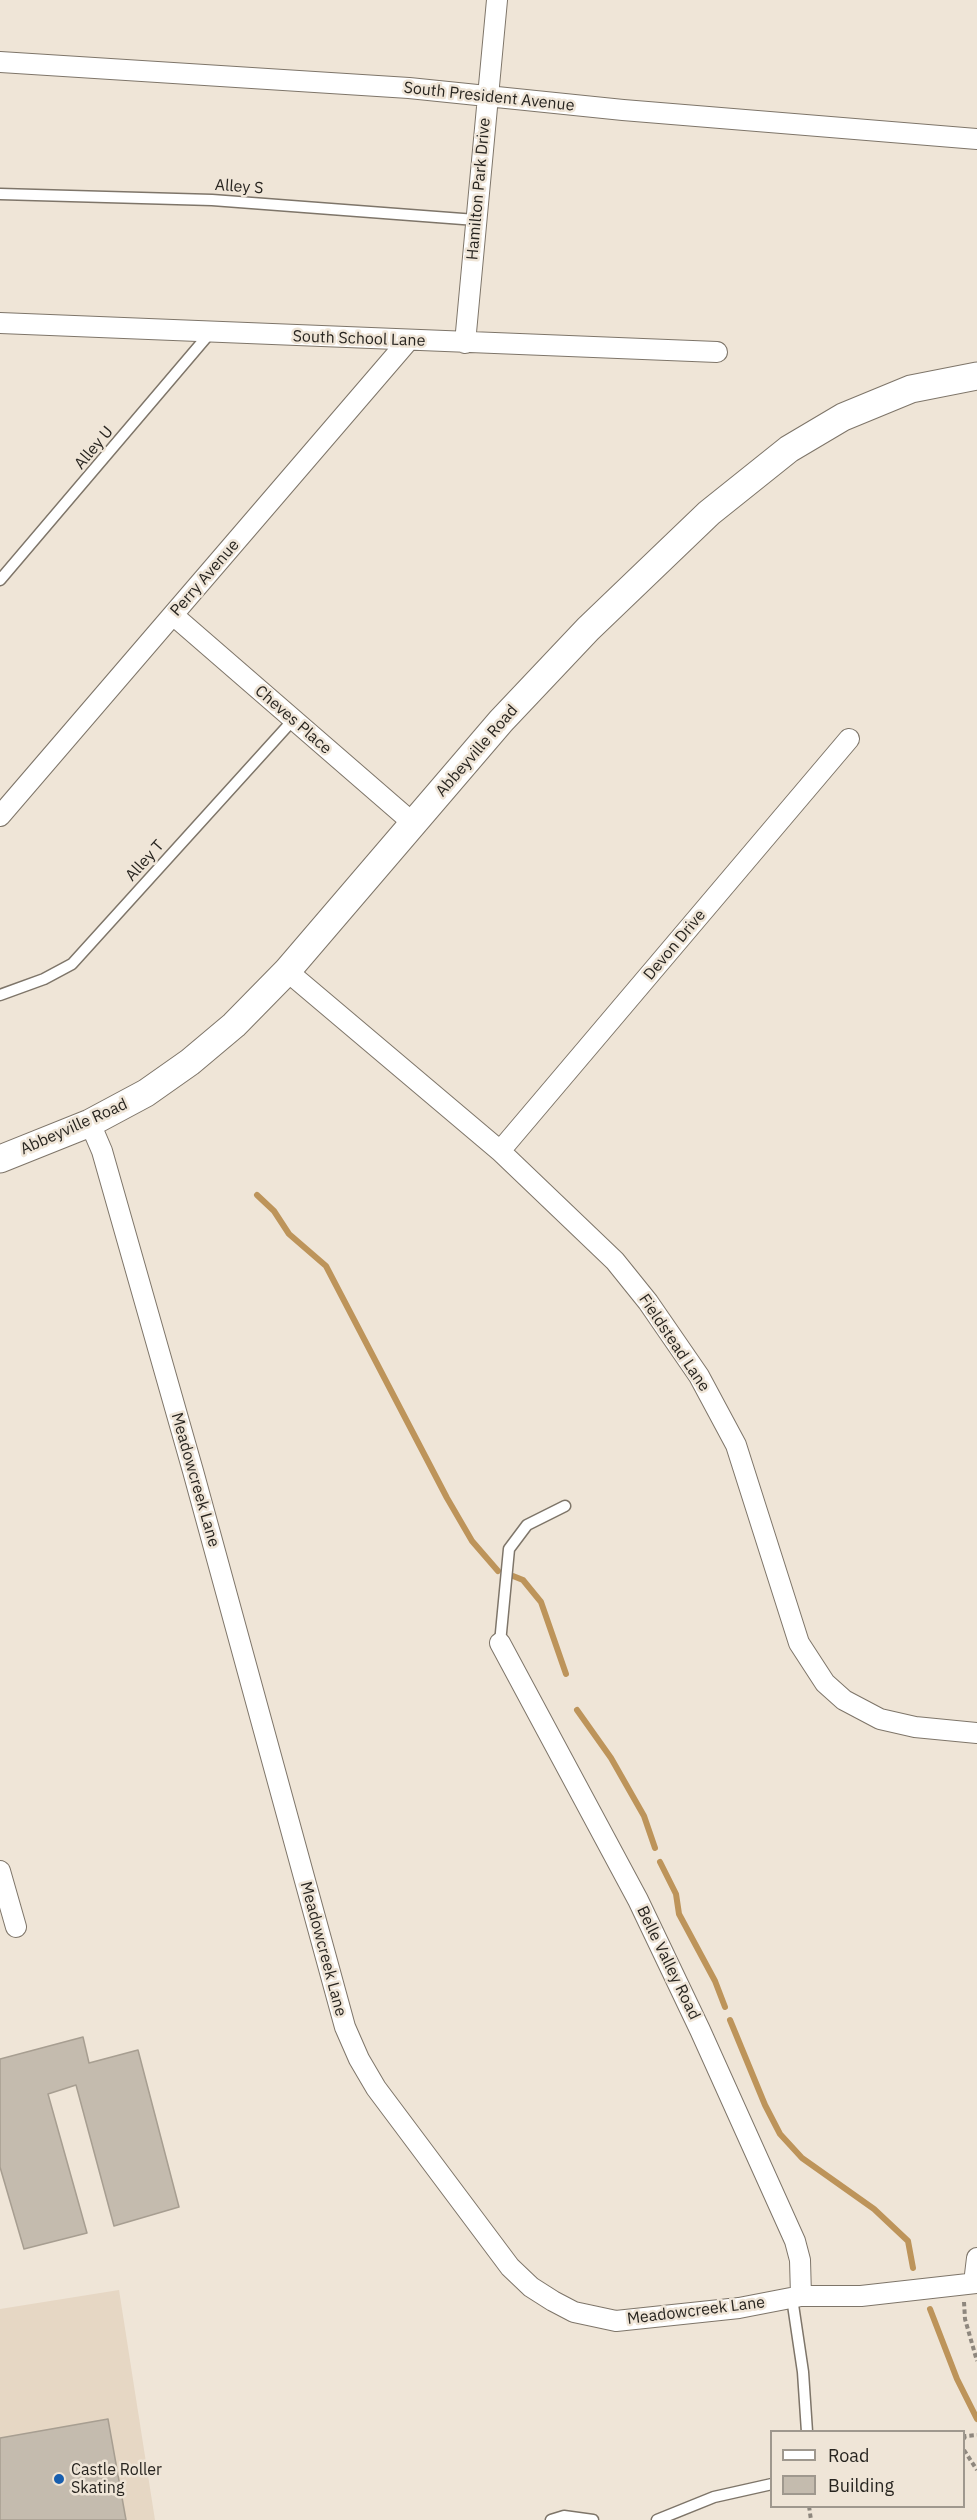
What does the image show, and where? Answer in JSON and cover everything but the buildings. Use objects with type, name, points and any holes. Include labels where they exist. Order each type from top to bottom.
[{"type":"street","name":"Hamilton Park Drive","points":[[465,343],[497,0]]},
{"type":"street","name":"South President Avenue","points":[[0,62],[397,87],[487,97],[977,139]]},
{"type":"street","name":"South School Lane","points":[[0,323],[717,352]]},
{"type":"street","name":"Perry Avenue","points":[[0,816],[408,341]]},
{"type":"street","name":"Abbeyville Road","points":[[0,1159],[90,1123],[146,1093],[190,1062],[234,1025],[287,971],[501,721],[588,629],[709,513],[789,449],[843,417],[911,389],[977,376]]},
{"type":"street","name":"Cheves Place","points":[[173,615],[414,824]]},
{"type":"street","name":"Devon Drive","points":[[500,1151],[849,739]]},
{"type":"street","name":"Fieldstead Lane","points":[[287,971],[500,1151],[615,1261],[648,1302],[699,1376],[736,1445],[799,1643],[825,1683],[844,1700],[880,1719],[915,1727],[977,1733]]},
{"type":"street","name":"Meadowcreek Lane","points":[[90,1123],[102,1150],[190,1459],[345,2027],[358,2059],[376,2088],[510,2267],[531,2287],[574,2312],[616,2321],[739,2308],[796,2297],[861,2296],[975,2283]]},
{"type":"street","name":"Belle Valley Road","points":[[500,1643],[638,1900],[700,2030],[795,2241],[800,2260],[796,2297]]},
{"type":"street","points":[[0,1871],[16,1927]]},
{"type":"street","points":[[975,2283],[977,2258]]},
{"type":"lane","name":"Alley S","points":[[0,194],[212,200],[476,220]]},
{"type":"lane","name":"Alley U","points":[[0,580],[210,333]]},
{"type":"lane","name":"Alley T","points":[[0,995],[44,979],[72,964],[293,720]]},
{"type":"lane","points":[[500,1643],[508,1549],[527,1525],[565,1506]]},
{"type":"lane","points":[[796,2297],[807,2430]]},
{"type":"lane","points":[[657,2520],[714,2497],[770,2484]]},
{"type":"lane","points":[[550,2520],[564,2516],[593,2520]]},
{"type":"path","points":[[975,2283],[964,2300],[966,2319],[977,2361]]},
{"type":"path","points":[[965,2453],[977,2470]]},
{"type":"shaded area","points":[[119,2290],[155,2520],[0,2520],[0,2309]]},
{"type":"waterway","points":[[257,1195],[274,1211],[289,1234],[326,1266],[447,1498],[472,1541],[498,1571]]},
{"type":"waterway","points":[[513,1576],[523,1580],[541,1602],[566,1674]]},
{"type":"waterway","points":[[577,1710],[611,1758],[644,1816],[655,1848]]},
{"type":"waterway","points":[[660,1862],[676,1894],[679,1914],[715,1981],[725,2007]]},
{"type":"waterway","points":[[730,2020],[765,2105],[780,2134],[802,2158],[874,2209],[908,2241],[913,2268]]},
{"type":"waterway","points":[[930,2309],[957,2379],[977,2419]]},
{"type":"place","name":"Castle Roller Skating","points":[[59,2479]]}]
